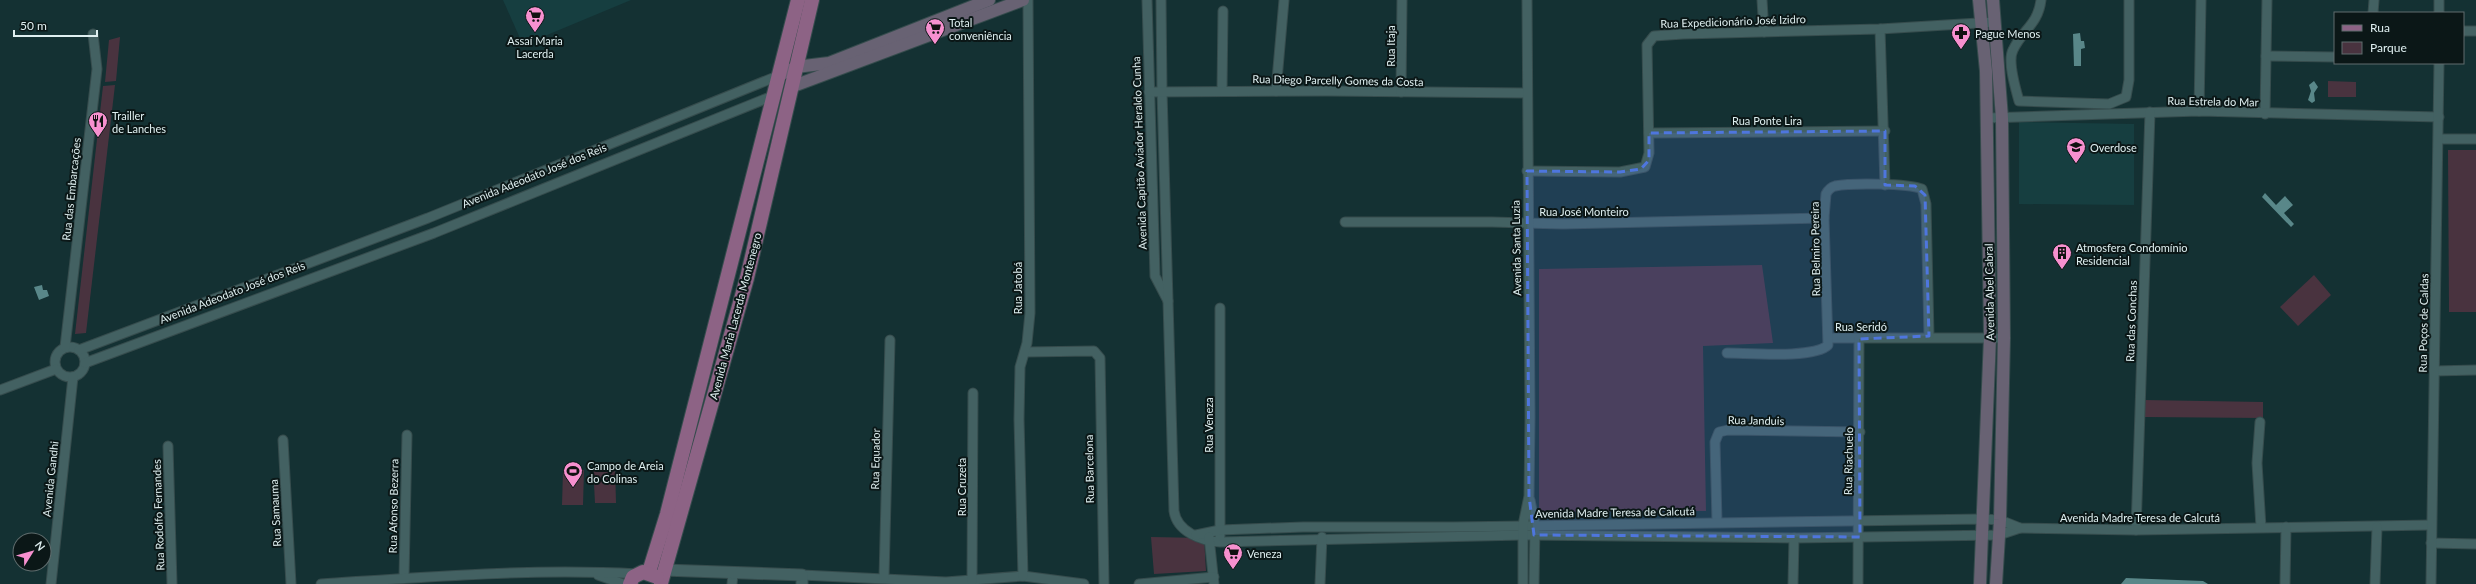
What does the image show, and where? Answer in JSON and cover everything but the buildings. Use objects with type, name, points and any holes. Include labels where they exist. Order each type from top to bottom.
[{"type":"main road","name":"Avenida Maria Lacerda Montenegro","points":[[639,577],[667,514],[798,0]]},
{"type":"main road","name":"Avenida Maria Lacerda Montenegro","points":[[662,579],[747,278],[812,0]]},
{"type":"main road","name":"Avenida Adeodato José dos Reis","points":[[780,75],[796,67],[829,63],[989,0]]},
{"type":"main road","points":[[791,87],[1022,0]]},
{"type":"main road","name":"Avenida Abel Cabral","points":[[1979,0],[1982,23],[1987,118],[1990,337],[1980,584]]},
{"type":"main road","name":"Avenida Abel Cabral","points":[[1993,0],[2002,118],[2004,338],[2000,520],[1996,584]]},
{"type":"main road","points":[[639,577],[657,577],[662,579]]},
{"type":"street","name":"Rua Jatobá","points":[[1023,576],[1019,419],[1020,367],[1025,352],[1030,313],[1028,0]]},
{"type":"street","name":"Avenida Capitão Aviador Heraldo Cunha","points":[[1147,0],[1155,276],[1169,302]]},
{"type":"street","name":"Avenida Capitão Aviador Heraldo Cunha","points":[[1161,0],[1162,91],[1174,511],[1178,524],[1189,532],[1209,542]]},
{"type":"street","points":[[1276,91],[1284,0]]},
{"type":"street","name":"Rua Itaja","points":[[1402,0],[1402,92]]},
{"type":"street","name":"Avenida Santa Luzia","points":[[1527,0],[1529,496],[1535,525],[1534,584]]},
{"type":"street","points":[[1762,0],[1764,32]]},
{"type":"street","points":[[2041,0],[2035,22],[2012,51],[2013,78],[2019,102],[2109,104],[2126,97],[2129,80],[2129,0]]},
{"type":"street","points":[[2199,111],[2201,0]]},
{"type":"street","points":[[2265,114],[2267,0]]},
{"type":"street","points":[[2373,12],[2374,0]]},
{"type":"street","points":[[2439,0],[2439,12]]},
{"type":"street","points":[[1222,91],[1223,12]]},
{"type":"street","name":"Rua Expedicionário José Izidro","points":[[1527,171],[1620,172],[1641,170],[1648,164],[1649,133],[1647,45],[1650,38],[1683,34],[1880,29],[1995,22]]},
{"type":"street","points":[[1880,29],[1885,131],[1885,185]]},
{"type":"street","points":[[2464,31],[2476,32]]},
{"type":"street","name":"Rua das Embarcações","points":[[65,347],[97,69],[93,34]]},
{"type":"street","points":[[2266,56],[2334,57]]},
{"type":"street","name":"Rua Poços de Caldas","points":[[2431,584],[2439,64]]},
{"type":"street","name":"Avenida Adeodato José dos Reis","points":[[79,350],[352,246],[665,123],[780,75]]},
{"type":"street","name":"Rua Diego Parcelly Gomes da Costa","points":[[1149,92],[1276,91],[1527,93]]},
{"type":"street","name":"Avenida Adeodato José dos Reis","points":[[85,363],[434,233],[670,136],[775,95]]},
{"type":"street","name":"Rua Estrela do Mar","points":[[1987,118],[2199,111],[2265,114],[2439,117]]},
{"type":"street","name":"Rua das Conchas","points":[[2136,530],[2150,112]]},
{"type":"street","points":[[665,123],[670,136]]},
{"type":"street","name":"Rua Ponte Lira","points":[[1649,133],[1885,131]]},
{"type":"street","points":[[2439,139],[2476,139]]},
{"type":"street","name":"Rua Belmiro Pereira","points":[[1829,338],[1824,218],[1826,194],[1833,187],[1885,185],[1915,186],[1922,189],[1925,195],[1929,336]]},
{"type":"street","name":"Rua José Monteiro","points":[[1345,222],[1528,223],[1824,218]]},
{"type":"street","points":[[352,246],[357,262]]},
{"type":"street","name":"Rua Veneza","points":[[1220,308],[1220,542]]},
{"type":"street","name":"Rua Seridó","points":[[1727,353],[1816,352],[1828,345],[1829,338],[1859,339],[1929,336],[2004,338]]},
{"type":"street","name":"Rua Riachuelo","points":[[1858,584],[1860,537],[1859,339]]},
{"type":"street","name":"Rua Equador","points":[[884,578],[890,340]]},
{"type":"street","points":[[65,347],[79,350],[85,363],[79,374],[74,377],[64,376],[56,369],[55,356],[65,347]]},
{"type":"street","name":"Rua Barcelona","points":[[1025,352],[1094,351],[1098,355],[1104,584]]},
{"type":"street","points":[[0,390],[56,369]]},
{"type":"street","points":[[2434,371],[2476,370]]},
{"type":"street","name":"Avenida Gandhi","points":[[51,584],[74,377]]},
{"type":"street","name":"Rua Cruzeta","points":[[972,581],[973,393]]},
{"type":"street","points":[[2260,422],[2257,464],[2261,527]]},
{"type":"street","name":"Rua Janduis","points":[[1717,522],[1715,442],[1719,432],[1728,430],[1860,432]]},
{"type":"street","name":"Rua Afonso Bezerra","points":[[404,578],[407,435]]},
{"type":"street","name":"Rua Samauma","points":[[283,440],[291,584]]},
{"type":"street","name":"Rua Rodolfo Fernandes","points":[[168,446],[172,584]]},
{"type":"street","name":"Avenida Santa Luzia","points":[[1523,584],[1523,525],[1529,496]]},
{"type":"street","name":"Avenida Madre Teresa de Calcutá","points":[[1208,532],[1220,530],[1322,527],[1983,519],[2000,520],[2020,528]]},
{"type":"street","points":[[1320,584],[1322,527]]},
{"type":"street","name":"Avenida Madre Teresa de Calcutá","points":[[1209,542],[1322,541],[1523,535],[1794,538],[1999,535],[2020,528],[2136,530],[2261,527],[2286,530],[2377,530],[2431,528]]},
{"type":"street","points":[[2285,584],[2286,530]]},
{"type":"street","points":[[2375,584],[2377,530]]},
{"type":"street","points":[[1139,584],[1214,581],[1208,532],[1196,535]]},
{"type":"street","points":[[1793,584],[1794,538]]},
{"type":"street","points":[[2431,544],[2476,544]]},
{"type":"street","points":[[321,584],[404,578],[589,571],[639,577]]},
{"type":"street","points":[[589,571],[623,584]]},
{"type":"street","points":[[662,579],[802,580],[884,578],[972,581],[993,576],[1023,576],[1084,584]]},
{"type":"highlighted area","points":[[1885,131],[1885,185],[1915,186],[1925,195],[1929,336],[1859,339],[1860,537],[1534,535],[1529,496],[1527,171],[1620,172],[1641,169],[1649,160],[1649,133]]},
{"type":"shaded area","name":"Assaí Maria Lacerda","points":[[503,0],[631,0],[523,45]]},
{"type":"shaded area","points":[[2080,33],[2081,41],[2084,41],[2085,48],[2081,49],[2081,66],[2074,66],[2073,34]]},
{"type":"shaded area","points":[[2314,81],[2318,87],[2314,93],[2315,101],[2312,103],[2308,100],[2311,91],[2309,85]]},
{"type":"shaded area","name":"Overdose","points":[[2019,122],[2134,124],[2134,205],[2019,204]]},
{"type":"shaded area","points":[[2265,193],[2276,205],[2285,196],[2293,205],[2284,213],[2294,224],[2291,227],[2262,197]]},
{"type":"shaded area","points":[[42,285],[43,290],[47,290],[49,296],[39,300],[34,287]]},
{"type":"shaded area","points":[[2126,578],[2203,581],[2208,584],[2121,584]]},
{"type":"green space","points":[[120,37],[116,81],[105,82],[109,40]]},
{"type":"green space","points":[[2328,81],[2356,82],[2356,97],[2328,97]]},
{"type":"green space","points":[[115,85],[86,333],[75,334],[103,86]]},
{"type":"green space","points":[[2448,150],[2476,150],[2476,312],[2449,312]]},
{"type":"green space","points":[[1762,265],[1773,343],[1703,346],[1706,511],[1539,512],[1539,269]]},
{"type":"green space","points":[[2314,275],[2331,295],[2298,326],[2280,307]]},
{"type":"green space","points":[[2144,400],[2263,402],[2263,418],[2144,417]]},
{"type":"green space","points":[[593,465],[615,466],[616,503],[595,503]]},
{"type":"green space","name":"Campo de Areia do Colinas","points":[[584,470],[583,505],[562,505],[563,471]]},
{"type":"green space","points":[[1151,537],[1204,538],[1206,571],[1154,574]]},
{"type":"place","name":"Assaí Maria Lacerda","points":[[535,33]]},
{"type":"place","name":"Total conveniência","points":[[935,45]]},
{"type":"place","name":"Pague Menos","points":[[1961,50]]},
{"type":"place","name":"Trailler de Lanches","points":[[98,138]]},
{"type":"place","name":"Overdose","points":[[2076,164]]},
{"type":"place","name":"Atmosfera Condomínio Residencial","points":[[2062,270]]},
{"type":"place","name":"Campo de Areia do Colinas","points":[[573,488]]},
{"type":"place","name":"Veneza","points":[[1233,570]]}]
